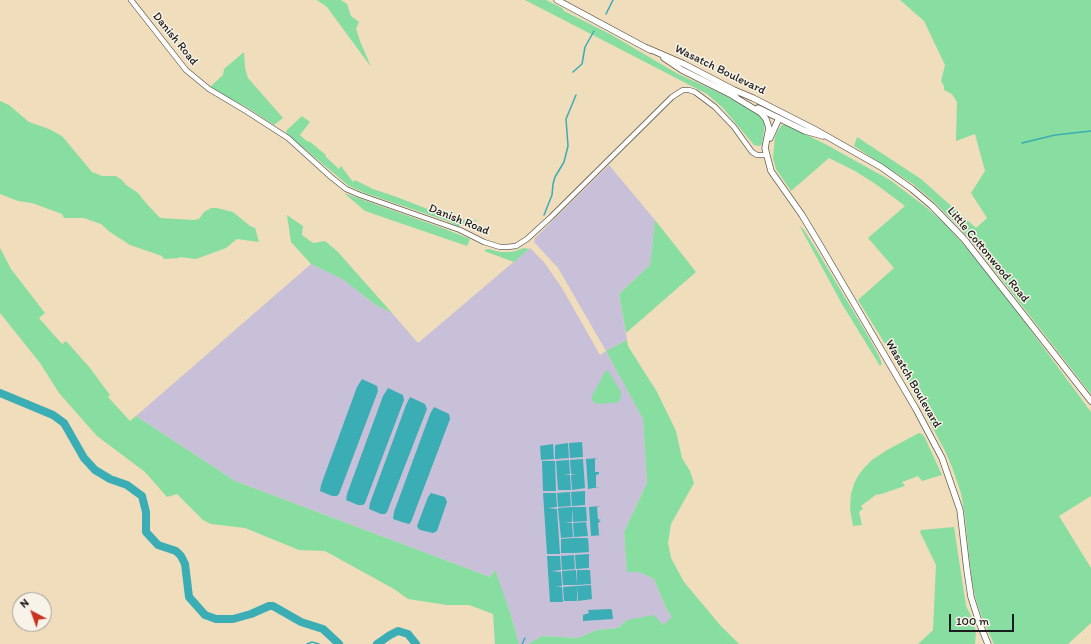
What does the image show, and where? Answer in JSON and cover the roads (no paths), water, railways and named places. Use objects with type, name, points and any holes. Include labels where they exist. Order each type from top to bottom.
[{"type":"main road","name":"Wasatch Boulevard","points":[[557,0],[647,48],[684,64],[733,93],[761,113],[766,119],[769,128],[765,146],[773,174],[802,215],[820,245],[914,404],[942,458],[953,486],[960,510],[971,597],[988,644]]},
{"type":"main road","name":"Wasatch Boulevard","points":[[733,93],[753,98],[780,115],[770,136],[767,155]]},
{"type":"main road","name":"Little Cottonwood Road","points":[[780,115],[805,131],[825,136],[873,162],[922,198],[947,221],[981,259],[1091,401]]},
{"type":"street","name":"Danish Road","points":[[131,0],[186,70],[209,89],[288,138],[331,177],[346,188],[360,195],[460,230],[484,242],[500,247],[508,248],[516,246],[527,239],[672,97],[683,90],[691,90],[706,99],[734,127],[746,142],[750,151],[757,155],[767,155]]},
{"type":"water","points":[[362,379],[377,386],[378,391],[339,494],[337,496],[332,496],[320,491],[321,485],[357,387]]},
{"type":"water","points":[[388,388],[403,395],[404,400],[365,503],[363,505],[358,505],[346,500],[347,494],[383,396]]},
{"type":"water","points":[[410,397],[425,404],[427,409],[387,512],[385,514],[381,514],[369,509],[370,503]]},
{"type":"water","points":[[434,407],[449,414],[450,419],[409,524],[393,519],[394,512],[430,414]]},
{"type":"water","points":[[582,442],[583,457],[570,458],[569,443]]},
{"type":"water","points":[[568,443],[569,458],[555,459],[555,445]]},
{"type":"water","points":[[553,444],[554,459],[541,460],[540,446]]},
{"type":"water","points":[[598,458],[595,459],[595,472],[599,472],[599,474],[596,475],[596,487],[600,487],[588,489],[586,459]]},
{"type":"water","points":[[583,459],[585,488],[572,490],[571,475],[576,474],[571,474],[570,460]]},
{"type":"water","points":[[569,460],[570,474],[564,475],[570,475],[571,490],[558,490],[556,461]]},
{"type":"water","points":[[542,461],[555,461],[556,491],[543,491]]},
{"type":"water","points":[[585,491],[585,505],[572,506],[571,492]]},
{"type":"water","points":[[570,492],[571,506],[558,507],[557,493]]},
{"type":"water","points":[[431,493],[445,497],[447,502],[437,531],[433,533],[420,530],[417,526]]},
{"type":"water","points":[[543,493],[556,493],[557,507],[548,508],[557,509],[560,554],[547,554]]},
{"type":"water","points":[[601,506],[597,507],[598,519],[601,520],[598,521],[601,521],[598,523],[599,535],[602,535],[591,536],[589,507]]},
{"type":"water","points":[[572,507],[586,507],[587,521],[573,522]]},
{"type":"water","points":[[572,507],[572,522],[564,523],[572,523],[573,537],[561,538],[558,508]]},
{"type":"water","points":[[586,522],[588,536],[574,537],[573,523]]},
{"type":"water","points":[[574,538],[588,538],[589,552],[575,553]]},
{"type":"water","points":[[574,538],[575,553],[561,553],[561,539]]},
{"type":"water","points":[[589,554],[589,568],[576,569],[575,555]]},
{"type":"water","points":[[574,555],[575,569],[562,570],[561,556]]},
{"type":"water","points":[[547,556],[560,556],[561,570],[551,571],[561,572],[562,586],[555,587],[562,587],[563,602],[550,602]]},
{"type":"water","points":[[576,570],[577,585],[563,585],[562,571]]},
{"type":"water","points":[[577,570],[590,570],[591,584],[577,585]]},
{"type":"water","points":[[591,585],[592,599],[578,601],[577,586]]},
{"type":"water","points":[[577,586],[577,601],[564,601],[563,587]]},
{"type":"water","points":[[611,609],[613,619],[583,621],[583,615],[589,613],[588,610]]},
{"type":"waterway","points":[[606,14],[613,0]]},
{"type":"waterway","points":[[573,72],[582,64],[585,47],[594,31]]},
{"type":"waterway","points":[[544,215],[552,195],[555,177],[564,162],[568,146],[566,119],[576,95]]},
{"type":"waterway","points":[[1022,143],[1055,135],[1091,131]]},
{"type":"waterway","points":[[0,393],[53,415],[64,423],[84,458],[95,470],[110,479],[127,485],[142,496],[146,512],[146,532],[158,545],[176,551],[181,556],[185,564],[189,597],[205,615],[216,619],[233,619],[251,614],[269,606],[273,606],[301,622],[323,629],[339,644]]},
{"type":"waterway","points":[[377,644],[398,631],[408,634],[416,644]]},
{"type":"waterway","points":[[522,644],[525,638]]},
{"type":"waterway","points":[[307,644],[312,642],[319,644]]}]
